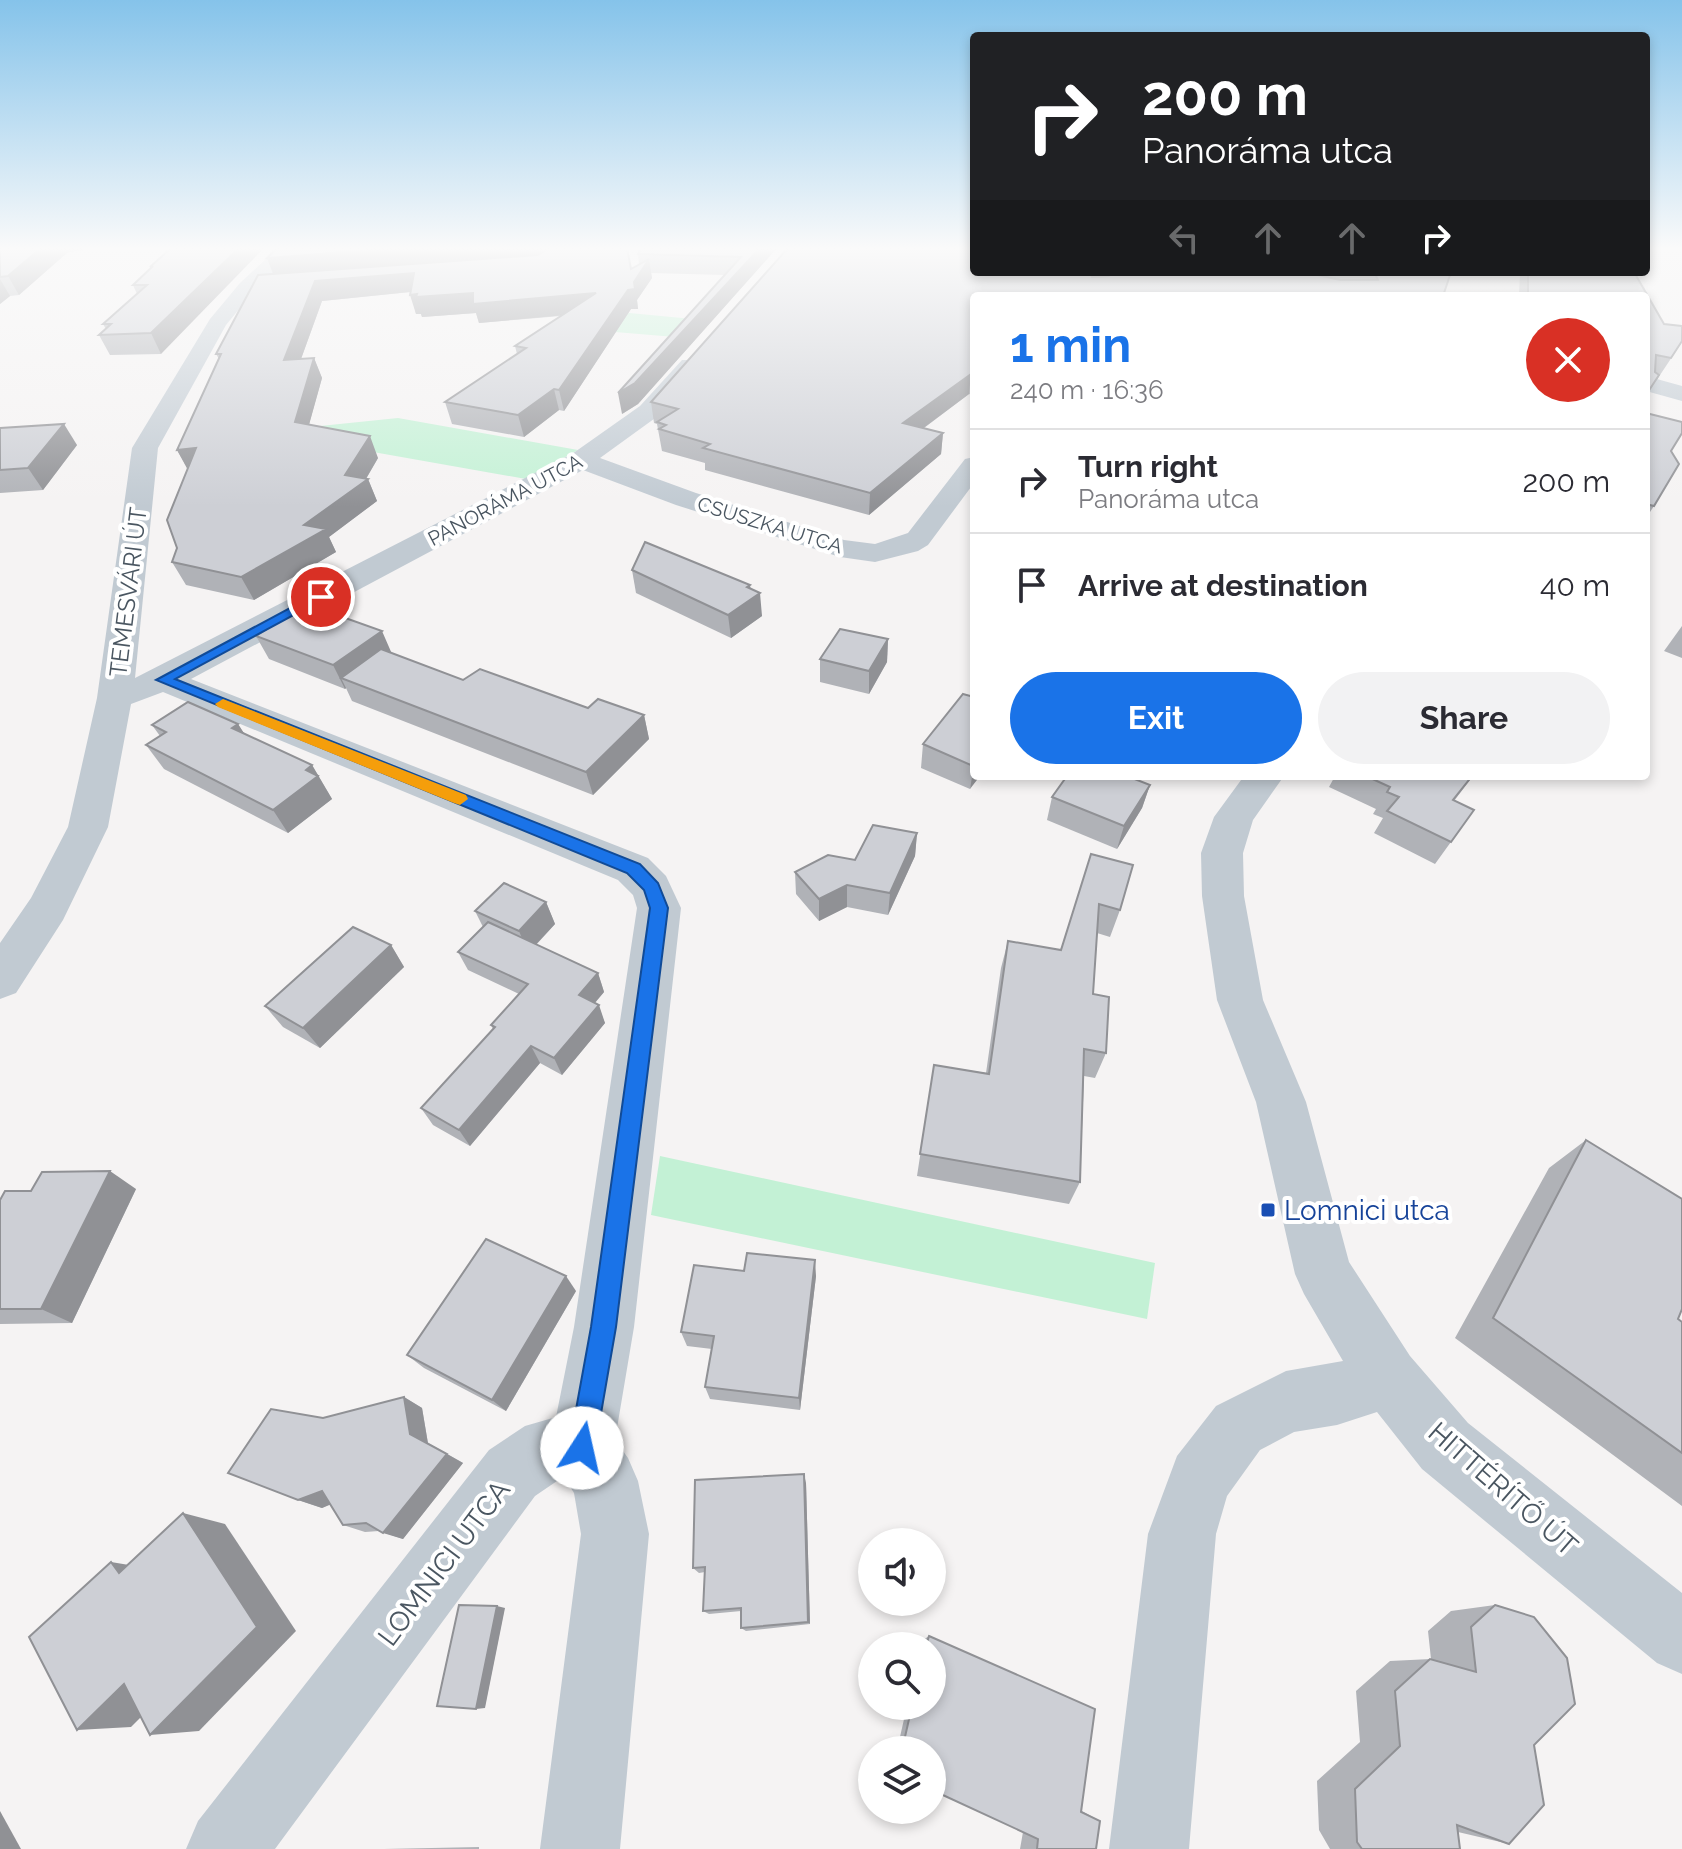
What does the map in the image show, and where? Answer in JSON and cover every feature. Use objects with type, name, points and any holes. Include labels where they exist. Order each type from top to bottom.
[{"type":"street","name":"TEMESVÁRI ÚT","points":[[210,334],[145,448],[115,698],[163,680],[633,869],[651,887],[659,908],[604,1327],[582,1448]]},
{"type":"street","name":"PANORÁMA UTCA","points":[[163,680],[581,460],[649,411],[707,346]]},
{"type":"street","points":[[1650,384],[1682,394]]},
{"type":"street","name":"CSUSZKA UTCA","points":[[581,460],[686,499],[840,548],[875,553],[908,545],[918,539],[970,470]]},
{"type":"street","points":[[0,980],[48,908],[88,827],[115,698]]},
{"type":"street","name":"HITTÉRÍTŐ ÚT","points":[[1262,780],[1234,817],[1222,853],[1223,896],[1240,1000],[1281,1102],[1324,1274],[1388,1378],[1445,1446],[1682,1638]]},
{"type":"street","points":[[1149,1849],[1182,1534],[1200,1479],[1238,1428],[1286,1402],[1337,1394],[1388,1378]]},
{"type":"street","points":[[580,1849],[615,1534],[605,1481],[582,1448]]},
{"type":"street","name":"LOMNICI UTCA","points":[[226,1849],[512,1473],[548,1449],[582,1448]]},
{"type":"green space","points":[[642,334],[690,334],[687,338]]},
{"type":"green space","points":[[398,418],[578,450],[526,479],[311,441],[320,426]]},
{"type":"green space","points":[[660,1156],[1155,1263],[1147,1319],[651,1215]]},
{"type":"building","points":[[226,334],[294,334],[284,360],[314,358],[295,422],[370,436],[345,475],[368,479],[304,525],[326,529],[241,577],[172,562],[177,548],[167,520],[196,448],[177,450],[221,354],[216,354]]},
{"type":"building","points":[[533,334],[597,334],[559,390],[554,389],[518,415],[445,402],[526,348],[515,346]]},
{"type":"building","points":[[671,334],[680,334],[635,383],[618,393]]},
{"type":"building","points":[[711,334],[970,334],[970,375],[903,423],[943,433],[870,493],[703,448],[710,444],[659,429],[666,425],[657,422],[678,409],[651,402]]},
{"type":"building","points":[[1650,334],[1682,334],[1682,341],[1671,358],[1656,355],[1655,372],[1659,375],[1650,389]]},
{"type":"building","points":[[1650,414],[1682,422],[1682,433],[1671,451],[1679,464],[1654,506],[1650,505]]},
{"type":"building","points":[[64,424],[28,468],[0,470],[0,428]]},
{"type":"building","points":[[645,542],[750,585],[747,587],[760,593],[728,615],[632,570]]},
{"type":"building","points":[[306,604],[382,631],[333,665],[256,636]]},
{"type":"building","points":[[840,629],[888,639],[869,671],[820,659]]},
{"type":"building","points":[[381,649],[463,680],[480,669],[588,708],[598,699],[644,715],[586,772],[341,678]]},
{"type":"building","points":[[963,694],[970,696],[970,765],[923,744]]},
{"type":"building","points":[[188,702],[238,724],[232,728],[312,765],[306,770],[318,776],[273,810],[146,745],[166,732],[152,725]]},
{"type":"building","points":[[1064,780],[1137,780],[1150,785],[1124,826],[1052,797]]},
{"type":"building","points":[[1375,780],[1469,780],[1453,800],[1474,810],[1451,842],[1387,811],[1399,797],[1387,792],[1390,787]]},
{"type":"building","points":[[873,825],[917,833],[890,893],[847,885],[819,899],[795,872],[828,855],[855,860]]},
{"type":"building","points":[[1091,854],[1133,865],[1120,910],[1099,904],[1093,994],[1109,997],[1106,1053],[1084,1049],[1080,1182],[920,1154],[934,1065],[989,1074],[1008,941],[1061,950]]},
{"type":"building","points":[[504,883],[546,902],[519,931],[475,911]]},
{"type":"building","points":[[488,922],[598,973],[579,995],[599,1005],[554,1058],[531,1046],[459,1130],[421,1108],[495,1027],[491,1025],[528,984],[458,952]]},
{"type":"building","points":[[353,927],[391,945],[303,1028],[265,1006]]},
{"type":"building","points":[[1586,1140],[1682,1199],[1682,1309],[1678,1319],[1682,1322],[1682,1453],[1493,1318]]},
{"type":"building","points":[[110,1171],[41,1309],[0,1309],[0,1200],[5,1191],[31,1191],[42,1172]]},
{"type":"building","points":[[486,1239],[566,1276],[492,1400],[407,1355]]},
{"type":"building","points":[[747,1253],[815,1260],[799,1398],[705,1387],[714,1336],[681,1332],[694,1265],[744,1271]]},
{"type":"building","points":[[404,1397],[410,1434],[447,1454],[383,1533],[366,1523],[343,1525],[322,1491],[298,1500],[228,1473],[271,1409],[323,1418]]},
{"type":"building","points":[[804,1474],[808,1622],[741,1628],[741,1608],[703,1611],[705,1567],[693,1568],[695,1480]]},
{"type":"building","points":[[183,1513],[257,1627],[150,1735],[124,1684],[77,1730],[29,1637],[111,1562],[119,1573]]},
{"type":"building","points":[[459,1605],[497,1606],[476,1709],[437,1706]]},
{"type":"building","points":[[1495,1605],[1534,1617],[1567,1658],[1575,1704],[1534,1745],[1544,1805],[1509,1844],[1457,1825],[1460,1849],[1362,1849],[1357,1842],[1355,1789],[1400,1746],[1395,1691],[1430,1659],[1476,1672],[1471,1627]]},
{"type":"building","points":[[946,1643],[1095,1709],[1081,1812],[1100,1821],[1096,1849],[1037,1849],[1038,1839],[946,1796],[946,1736],[905,1736],[909,1720],[946,1720]]},
{"type":"slow traffic","points":[[223,704],[460,799]]},
{"type":"place","name":"Lomnici utca","points":[[1268,1210]]},
{"type":"route","points":[[321,597],[163,680],[633,869],[651,887],[659,908],[604,1327],[582,1448]]}]
